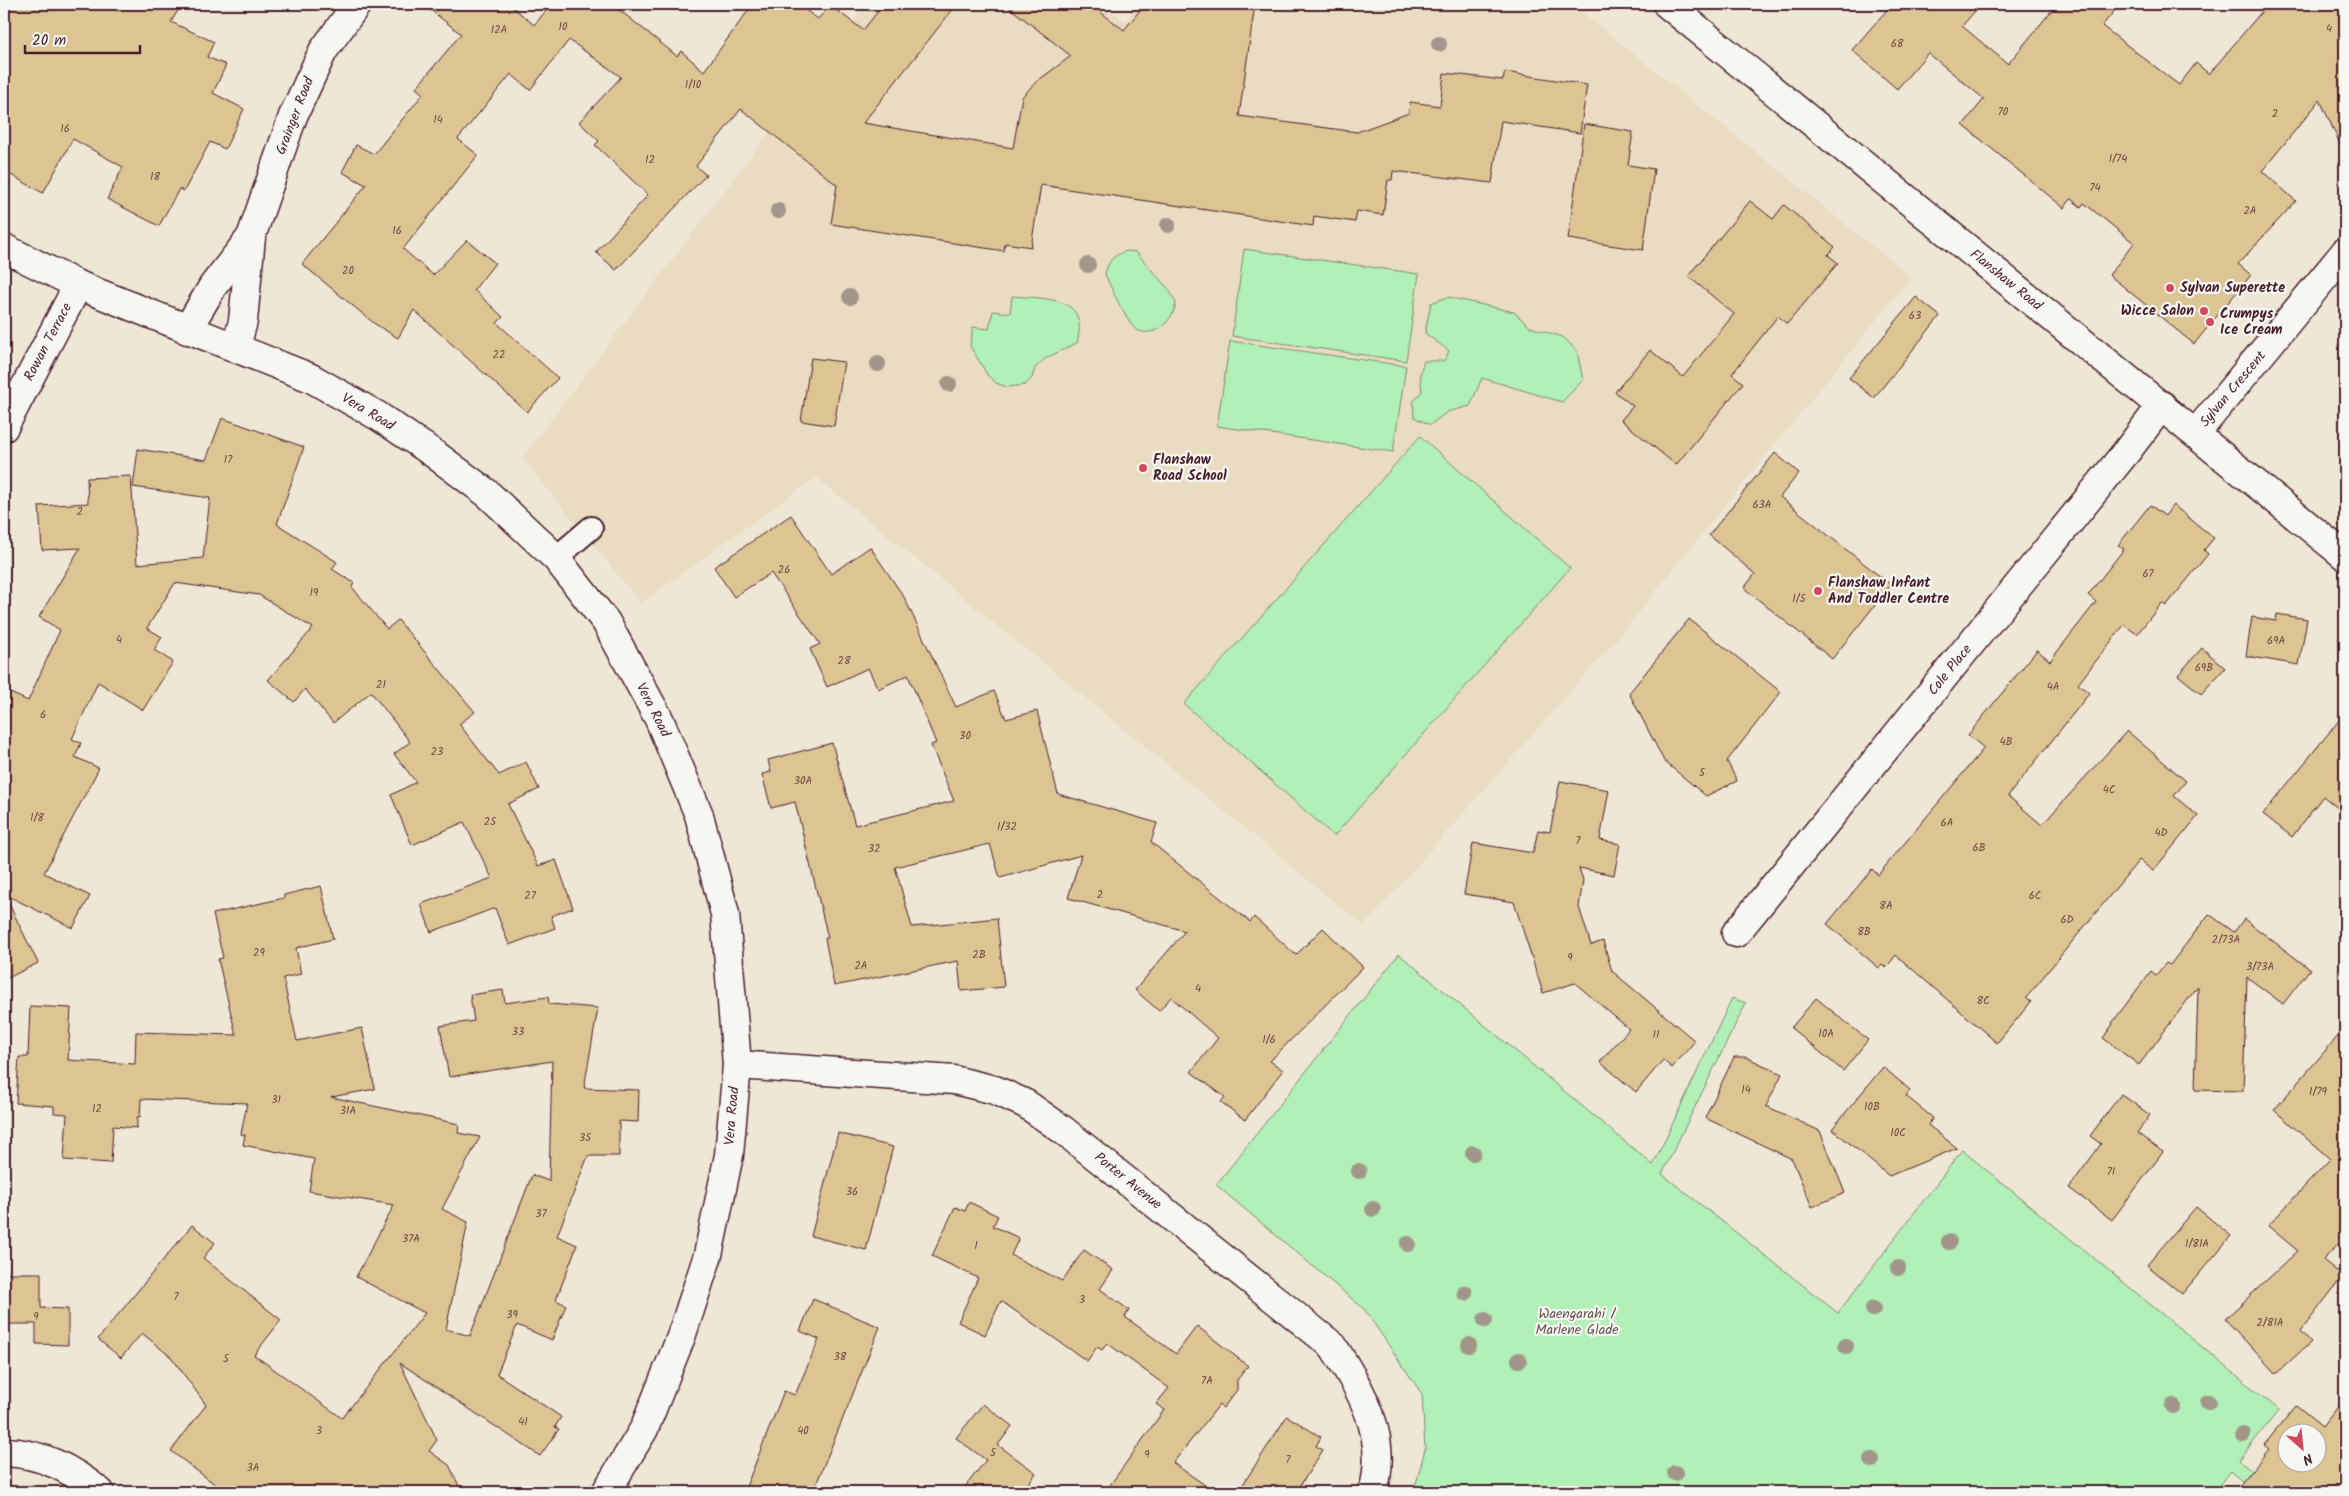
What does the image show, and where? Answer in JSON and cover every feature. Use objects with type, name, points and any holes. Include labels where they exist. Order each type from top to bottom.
[{"type":"street","name":"Grainger Road","points":[[236,347],[244,321],[252,237],[307,84],[323,51],[357,4]]},
{"type":"street","name":"Flanshaw Road","points":[[1667,4],[2162,405],[2345,556]]},
{"type":"street","name":"Grainger Road","points":[[187,330],[213,286],[252,237]]},
{"type":"street","name":"Vera Road","points":[[4,248],[78,285],[311,378],[378,416],[433,453],[488,494],[556,558],[606,622],[659,719],[699,815],[725,914],[737,1065],[729,1156],[708,1255],[681,1337],[644,1429],[606,1492]]},
{"type":"street","name":"Sylvan Crescent","points":[[2196,433],[2345,252]]},
{"type":"street","name":"Rowan Terrace","points":[[4,427],[78,285]]},
{"type":"street","name":"Cole Place","points":[[1736,933],[2162,405]]},
{"type":"street","name":"Porter Avenue","points":[[737,1065],[954,1080],[995,1090],[1026,1104],[1063,1130],[1333,1346],[1360,1389],[1372,1420],[1378,1450],[1377,1477],[1372,1492]]},
{"type":"street","points":[[4,1452],[39,1457],[60,1464],[100,1492]]},
{"type":"lane","points":[[556,558],[591,528]]},
{"type":"shaded area","name":"Flanshaw Road School","points":[[866,4],[1104,4],[1125,21],[1139,4],[1572,4],[1911,277],[1615,641],[1364,926],[816,477],[641,603],[522,458]]},
{"type":"green space","points":[[1244,249],[1419,274],[1406,361],[1232,336]]},
{"type":"green space","points":[[1127,251],[1136,252],[1170,291],[1176,303],[1174,311],[1168,320],[1154,331],[1141,332],[1132,326],[1105,274],[1112,259],[1118,254]]},
{"type":"green space","points":[[1012,296],[1038,298],[1062,303],[1071,308],[1077,316],[1079,327],[1077,343],[1046,358],[1035,368],[1032,378],[1025,385],[1007,387],[996,383],[988,376],[970,346],[973,327],[989,329],[993,311],[1010,313]]},
{"type":"green space","points":[[1448,297],[1514,312],[1530,327],[1563,337],[1577,351],[1583,380],[1562,402],[1482,378],[1470,406],[1447,412],[1430,425],[1414,417],[1413,402],[1422,391],[1420,374],[1424,361],[1444,361],[1449,351],[1425,333],[1431,303]]},
{"type":"green space","points":[[1230,341],[1406,366],[1393,452],[1217,426]]},
{"type":"green space","points":[[1420,436],[1570,568],[1334,836],[1184,704]]},
{"type":"green space","name":"Waengarahi / Marlene Glade","points":[[1399,954],[1653,1165],[1732,998],[1746,1003],[1662,1174],[1838,1313],[1962,1150],[2279,1410],[2239,1460],[2279,1492],[2255,1492],[2230,1471],[2214,1492],[1414,1492],[1425,1449],[1422,1394],[1364,1309],[1216,1185]]},
{"type":"building","points":[[4,4],[182,4],[171,22],[214,42],[207,57],[226,65],[213,93],[244,109],[225,149],[210,142],[184,191],[179,189],[159,226],[107,199],[123,167],[73,139],[43,193],[4,171]]},
{"type":"building","points":[[423,4],[509,4],[534,25],[552,4],[612,4],[677,56],[681,51],[704,71],[753,4],[797,4],[818,19],[830,5],[863,30],[884,4],[957,4],[863,123],[1013,148],[1022,97],[1036,82],[1071,56],[1005,4],[1090,4],[1124,30],[1145,4],[1255,4],[1239,116],[1357,132],[1409,113],[1410,102],[1440,106],[1444,73],[1503,80],[1505,72],[1587,85],[1580,133],[1501,121],[1492,183],[1393,171],[1392,180],[1388,180],[1383,215],[1357,211],[1355,222],[1314,216],[1313,226],[1041,185],[1031,247],[1005,243],[1004,251],[831,224],[837,185],[741,109],[696,166],[706,175],[616,270],[596,252],[648,195],[595,145],[599,141],[579,122],[621,77],[569,40],[530,90],[511,74],[458,139],[478,155],[403,249],[433,275],[467,240],[495,263],[474,290],[503,317],[497,323],[558,378],[527,412],[414,310],[398,338],[375,324],[302,264],[366,185],[342,172],[356,145],[374,154],[423,94],[416,88],[461,34]]},
{"type":"building","points":[[1892,4],[1981,4],[1962,26],[2008,64],[2057,4],[2120,4],[2102,26],[2179,85],[2196,63],[2209,74],[2268,4],[2345,4],[2345,155],[2320,100],[2262,171],[2296,201],[2238,264],[2251,275],[2194,344],[2109,275],[2134,243],[2084,203],[2081,207],[2071,199],[2064,208],[1963,125],[1984,99],[1928,53],[1897,89],[1852,50]]},
{"type":"building","points":[[1584,124],[1633,132],[1628,165],[1654,169],[1643,250],[1568,239]]},
{"type":"building","points":[[1750,201],[1773,219],[1784,205],[1835,247],[1828,255],[1838,263],[1787,324],[1778,316],[1732,374],[1743,383],[1676,465],[1621,420],[1633,406],[1615,392],[1650,350],[1683,377],[1734,314],[1688,276]]},
{"type":"building","points":[[1916,297],[1940,316],[1874,398],[1849,378]]},
{"type":"building","points":[[811,358],[844,362],[834,426],[801,421]]},
{"type":"building","points":[[222,418],[304,447],[277,524],[337,562],[332,569],[354,583],[352,587],[387,629],[398,620],[475,712],[459,724],[499,775],[526,762],[539,789],[508,804],[538,866],[556,860],[573,908],[551,916],[555,928],[509,945],[495,908],[431,932],[421,904],[492,878],[464,822],[412,845],[391,795],[416,782],[394,754],[410,742],[371,692],[333,723],[305,689],[294,702],[268,680],[313,628],[259,595],[175,583],[147,628],[162,637],[154,650],[173,662],[143,710],[98,682],[72,739],[81,743],[75,757],[99,768],[44,873],[90,896],[73,928],[4,894],[4,690],[28,701],[60,630],[39,617],[80,548],[42,550],[39,506],[88,503],[87,478],[131,476],[137,564],[203,558],[210,498],[133,487],[138,449],[206,460]]},
{"type":"building","points":[[1775,453],[1799,473],[1780,497],[1891,585],[1832,659],[1744,588],[1755,574],[1709,535]]},
{"type":"building","points":[[2150,505],[2165,516],[2173,505],[2214,538],[2204,550],[2208,554],[2166,606],[2162,603],[2137,634],[2124,625],[2078,684],[2089,693],[2088,695],[2008,796],[2042,825],[2127,731],[2186,781],[2174,796],[2198,816],[2153,871],[2139,860],[2026,998],[2031,1002],[1997,1043],[1896,955],[1886,968],[1882,965],[1879,968],[1827,924],[1872,869],[1878,875],[1984,748],[1968,735],[2037,650],[2050,661],[2096,602],[2088,595],[2124,549],[2118,545]]},
{"type":"building","points":[[791,515],[831,574],[870,547],[904,597],[956,707],[994,691],[1006,719],[1037,711],[1058,794],[1157,823],[1151,842],[1250,922],[1254,917],[1296,955],[1323,928],[1363,967],[1270,1061],[1283,1070],[1245,1120],[1221,1102],[1225,1097],[1191,1072],[1218,1038],[1171,997],[1159,1011],[1135,990],[1185,931],[1068,898],[1081,855],[1000,878],[990,844],[895,867],[912,927],[997,918],[1004,987],[961,991],[958,961],[834,986],[825,938],[828,938],[795,802],[771,808],[762,774],[771,772],[768,760],[832,743],[855,825],[954,801],[931,745],[936,743],[908,675],[878,689],[868,668],[827,687],[810,649],[820,644],[771,573],[734,597],[714,567]]},
{"type":"building","points":[[2277,614],[2307,619],[2299,665],[2246,656],[2252,617],[2276,621]]},
{"type":"building","points":[[1689,619],[1781,692],[1727,761],[1737,781],[1706,796],[1664,761],[1629,693]]},
{"type":"building","points":[[2202,648],[2225,668],[2201,694],[2178,675]]},
{"type":"building","points":[[2345,713],[2345,814],[2323,796],[2292,837],[2263,814]]},
{"type":"building","points":[[1560,781],[1609,790],[1600,840],[1620,844],[1614,875],[1579,868],[1583,880],[1579,907],[1591,945],[1603,941],[1612,971],[1695,1041],[1672,1068],[1663,1060],[1636,1092],[1600,1062],[1629,1029],[1575,983],[1543,993],[1514,902],[1464,894],[1473,843],[1533,853],[1538,830],[1550,832]]},
{"type":"building","points":[[321,886],[333,939],[296,948],[301,974],[283,978],[297,1041],[362,1028],[375,1089],[331,1097],[459,1124],[458,1133],[480,1137],[442,1209],[468,1222],[446,1329],[470,1336],[532,1175],[549,1181],[552,1061],[449,1077],[440,1026],[474,1021],[470,995],[503,990],[505,1003],[548,997],[549,1004],[598,1008],[584,1088],[639,1090],[638,1122],[619,1121],[619,1156],[588,1156],[557,1236],[577,1245],[556,1300],[566,1305],[552,1340],[517,1325],[497,1374],[561,1417],[555,1427],[559,1429],[540,1456],[400,1363],[437,1440],[429,1451],[449,1465],[462,1492],[225,1492],[171,1451],[206,1405],[172,1358],[142,1333],[121,1358],[98,1339],[192,1225],[215,1243],[203,1258],[281,1320],[254,1355],[342,1418],[425,1313],[356,1277],[394,1205],[309,1191],[314,1159],[243,1145],[245,1135],[241,1134],[247,1103],[141,1099],[140,1117],[137,1117],[137,1128],[113,1126],[111,1163],[64,1160],[67,1114],[54,1113],[54,1106],[16,1103],[19,1057],[28,1057],[30,1006],[71,1008],[68,1060],[135,1064],[136,1032],[236,1035],[218,959],[223,958],[213,914],[284,898],[284,895]]},
{"type":"building","points":[[4,894],[38,963],[4,980]]},
{"type":"building","points":[[2209,914],[2234,932],[2244,919],[2310,969],[2283,1004],[2247,977],[2243,1091],[2195,1090],[2198,986],[2139,1065],[2103,1038],[2151,971],[2156,975],[2166,963],[2170,965]]},
{"type":"building","points":[[1816,998],[1868,1040],[1843,1071],[1791,1028]]},
{"type":"building","points":[[2345,1028],[2345,1237],[2323,1260],[2343,1276],[2301,1331],[2311,1342],[2276,1374],[2225,1319],[2298,1251],[2268,1226],[2330,1159],[2274,1110]]},
{"type":"building","points":[[1734,1057],[1746,1057],[1782,1074],[1766,1106],[1820,1131],[1845,1193],[1812,1207],[1792,1159],[1705,1118]]},
{"type":"building","points":[[1883,1067],[1910,1090],[1906,1096],[1933,1118],[1928,1125],[1957,1148],[1889,1176],[1832,1129]]},
{"type":"building","points":[[2121,1094],[2150,1115],[2137,1133],[2163,1152],[2112,1220],[2069,1188],[2101,1144],[2090,1136]]},
{"type":"building","points":[[838,1133],[893,1147],[866,1250],[811,1236]]},
{"type":"building","points":[[969,1202],[998,1216],[993,1226],[1019,1238],[1011,1255],[1062,1281],[1084,1250],[1113,1270],[1100,1289],[1129,1310],[1125,1317],[1176,1354],[1197,1326],[1248,1366],[1237,1380],[1237,1390],[1223,1408],[1219,1405],[1173,1463],[1215,1492],[1105,1492],[1164,1410],[1156,1404],[1169,1388],[1107,1343],[1102,1350],[1097,1347],[1087,1361],[1001,1301],[985,1335],[958,1322],[978,1278],[932,1256],[955,1207],[965,1211]]},
{"type":"building","points":[[2196,1207],[2231,1236],[2182,1294],[2147,1265]]},
{"type":"building","points":[[4,1273],[41,1273],[41,1308],[68,1309],[68,1345],[36,1344],[36,1324],[4,1324]]},
{"type":"building","points":[[813,1299],[880,1327],[813,1492],[744,1492],[784,1391],[795,1395],[819,1339],[800,1331]]},
{"type":"building","points":[[2345,1398],[2345,1492],[2234,1492],[2269,1449],[2264,1445],[2276,1430],[2276,1474],[2326,1474],[2326,1424],[2324,1424]]},
{"type":"building","points":[[983,1404],[1012,1426],[998,1445],[1036,1473],[1022,1492],[961,1492],[986,1460],[956,1438]]},
{"type":"building","points":[[2296,1406],[2318,1424],[2281,1424]]},
{"type":"building","points":[[1287,1416],[1321,1437],[1316,1446],[1323,1450],[1296,1492],[1238,1492]]},
{"type":"place","name":"Sylvan Superette","points":[[2170,288]]},
{"type":"place","name":"Wicce Salon","points":[[2204,311]]},
{"type":"place","name":"Crumpys Ice Cream","points":[[2210,322]]},
{"type":"place","name":"Flanshaw Road School","points":[[1143,468]]},
{"type":"place","name":"Flanshaw Infant And Toddler Centre","points":[[1818,591]]}]
